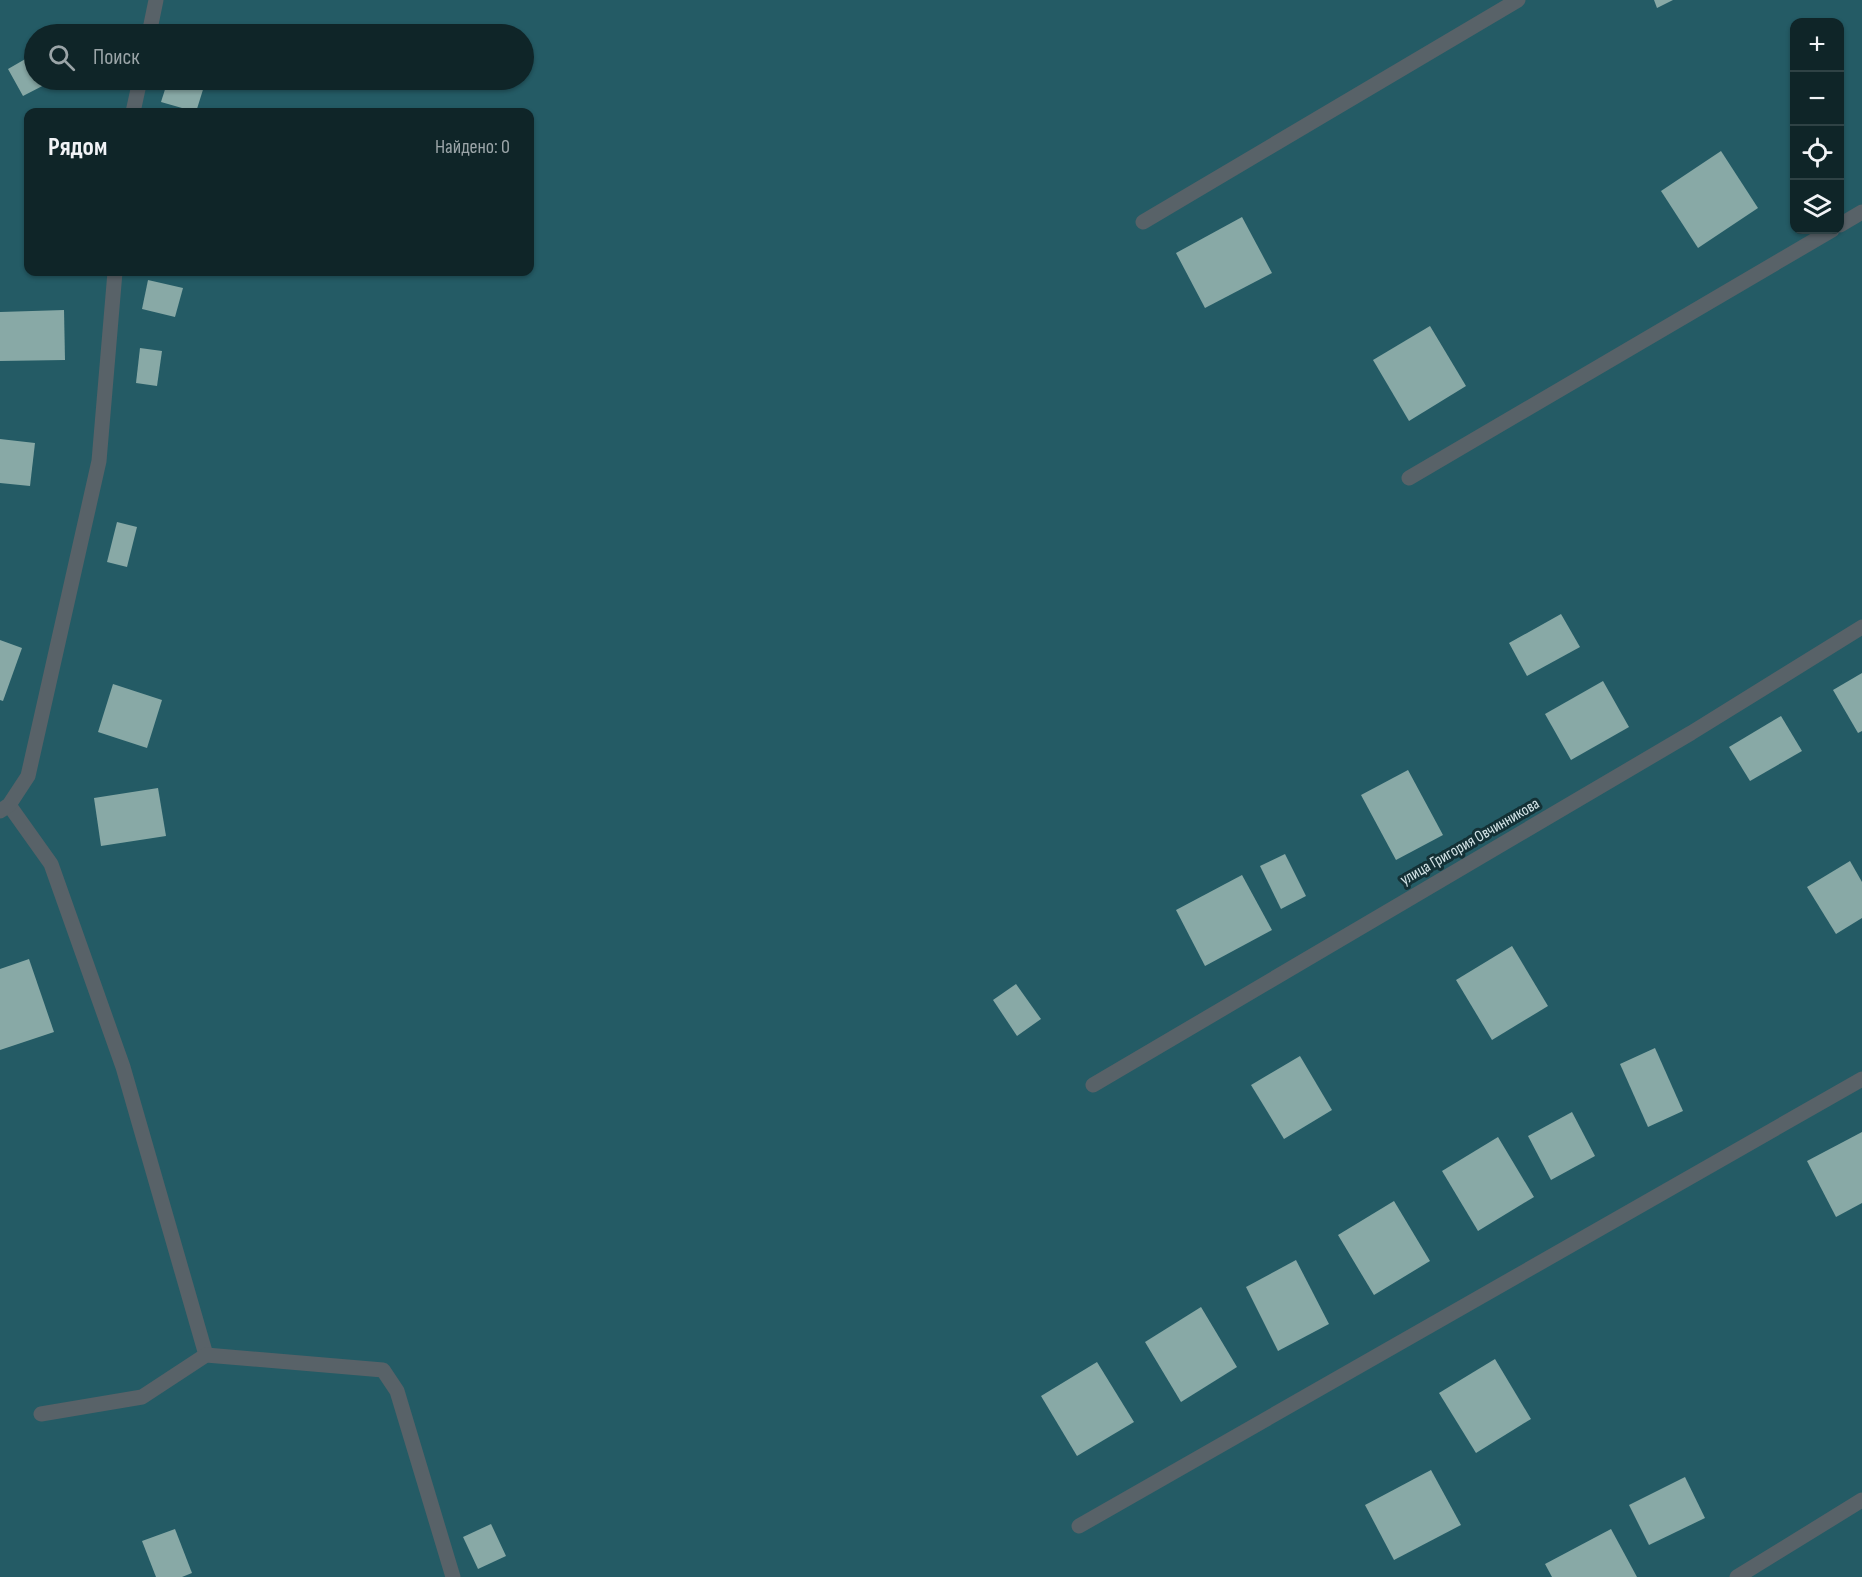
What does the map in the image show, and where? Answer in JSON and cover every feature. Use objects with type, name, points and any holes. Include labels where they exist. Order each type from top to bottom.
[{"type":"street","points":[[151,24],[156,0]]},
{"type":"street","points":[[1143,222],[1518,0]]},
{"type":"street","points":[[134,108],[138,90]]},
{"type":"street","points":[[1844,222],[1862,212]]},
{"type":"street","points":[[1409,478],[1825,234]]},
{"type":"street","points":[[116,276],[99,461],[27,776],[4,808],[51,864],[123,1067],[206,1355]]},
{"type":"street","name":"улица Григория Овчинникова","points":[[1093,1085],[1691,733],[1862,627]]},
{"type":"street","points":[[1079,1526],[1862,1079]]},
{"type":"street","points":[[41,1414],[142,1396],[206,1355],[383,1370],[397,1391],[453,1577]]},
{"type":"street","points":[[1737,1577],[1862,1500]]},
{"type":"shaded area","points":[[0,0],[1862,0],[1862,1577],[0,1577]]},
{"type":"building","points":[[1654,0],[1673,0],[1657,8]]},
{"type":"building","points":[[24,60],[24,90],[35,90],[23,96],[8,69]]},
{"type":"building","points":[[165,90],[203,90],[197,108],[182,108],[161,102]]},
{"type":"building","points":[[1721,151],[1758,208],[1698,248],[1661,191]]},
{"type":"building","points":[[1242,217],[1272,273],[1205,308],[1176,253]]},
{"type":"building","points":[[148,280],[183,288],[175,317],[142,309]]},
{"type":"building","points":[[64,310],[65,360],[0,361],[0,312]]},
{"type":"building","points":[[1430,326],[1466,386],[1409,421],[1373,360]]},
{"type":"building","points":[[140,348],[162,351],[157,386],[136,383]]},
{"type":"building","points":[[0,439],[35,443],[30,486],[0,483]]},
{"type":"building","points":[[117,522],[137,527],[127,567],[107,562]]},
{"type":"building","points":[[1561,614],[1580,647],[1527,676],[1509,643]]},
{"type":"building","points":[[0,640],[22,648],[3,701],[0,700]]},
{"type":"building","points":[[1862,673],[1862,731],[1858,733],[1833,690]]},
{"type":"building","points":[[1603,681],[1629,727],[1571,760],[1545,714]]},
{"type":"building","points":[[113,684],[162,700],[147,748],[98,732]]},
{"type":"building","points":[[1781,716],[1802,751],[1750,781],[1729,747]]},
{"type":"building","points":[[1408,770],[1443,835],[1396,860],[1361,795]]},
{"type":"building","points":[[158,788],[166,836],[101,846],[94,798]]},
{"type":"building","points":[[1285,854],[1306,896],[1281,909],[1260,866]]},
{"type":"building","points":[[1850,861],[1862,882],[1862,918],[1836,934],[1807,887]]},
{"type":"building","points":[[1242,875],[1272,930],[1205,966],[1176,910]]},
{"type":"building","points":[[1512,946],[1548,1006],[1492,1040],[1456,980]]},
{"type":"building","points":[[29,959],[54,1032],[0,1050],[0,969]]},
{"type":"building","points":[[1016,984],[1041,1019],[1017,1036],[993,1000]]},
{"type":"building","points":[[1655,1048],[1683,1111],[1648,1127],[1620,1064]]},
{"type":"building","points":[[1300,1056],[1332,1110],[1284,1139],[1251,1085]]},
{"type":"building","points":[[1572,1112],[1595,1156],[1551,1180],[1528,1136]]},
{"type":"building","points":[[1862,1132],[1862,1203],[1836,1217],[1807,1161]]},
{"type":"building","points":[[1498,1137],[1534,1197],[1478,1231],[1442,1171]]},
{"type":"building","points":[[1394,1201],[1430,1261],[1374,1295],[1338,1235]]},
{"type":"building","points":[[1296,1260],[1329,1324],[1278,1351],[1246,1287]]},
{"type":"building","points":[[1201,1307],[1237,1367],[1181,1402],[1145,1342]]},
{"type":"building","points":[[1495,1359],[1531,1419],[1476,1453],[1439,1393]]},
{"type":"building","points":[[1097,1362],[1134,1422],[1077,1456],[1041,1396]]},
{"type":"building","points":[[1431,1470],[1461,1525],[1394,1560],[1365,1505]]},
{"type":"building","points":[[1685,1477],[1705,1518],[1649,1545],[1629,1505]]},
{"type":"building","points":[[491,1524],[506,1556],[478,1569],[463,1537]]},
{"type":"building","points":[[175,1529],[192,1573],[182,1577],[156,1577],[142,1541]]},
{"type":"building","points":[[1611,1529],[1637,1577],[1552,1577],[1545,1564]]}]
